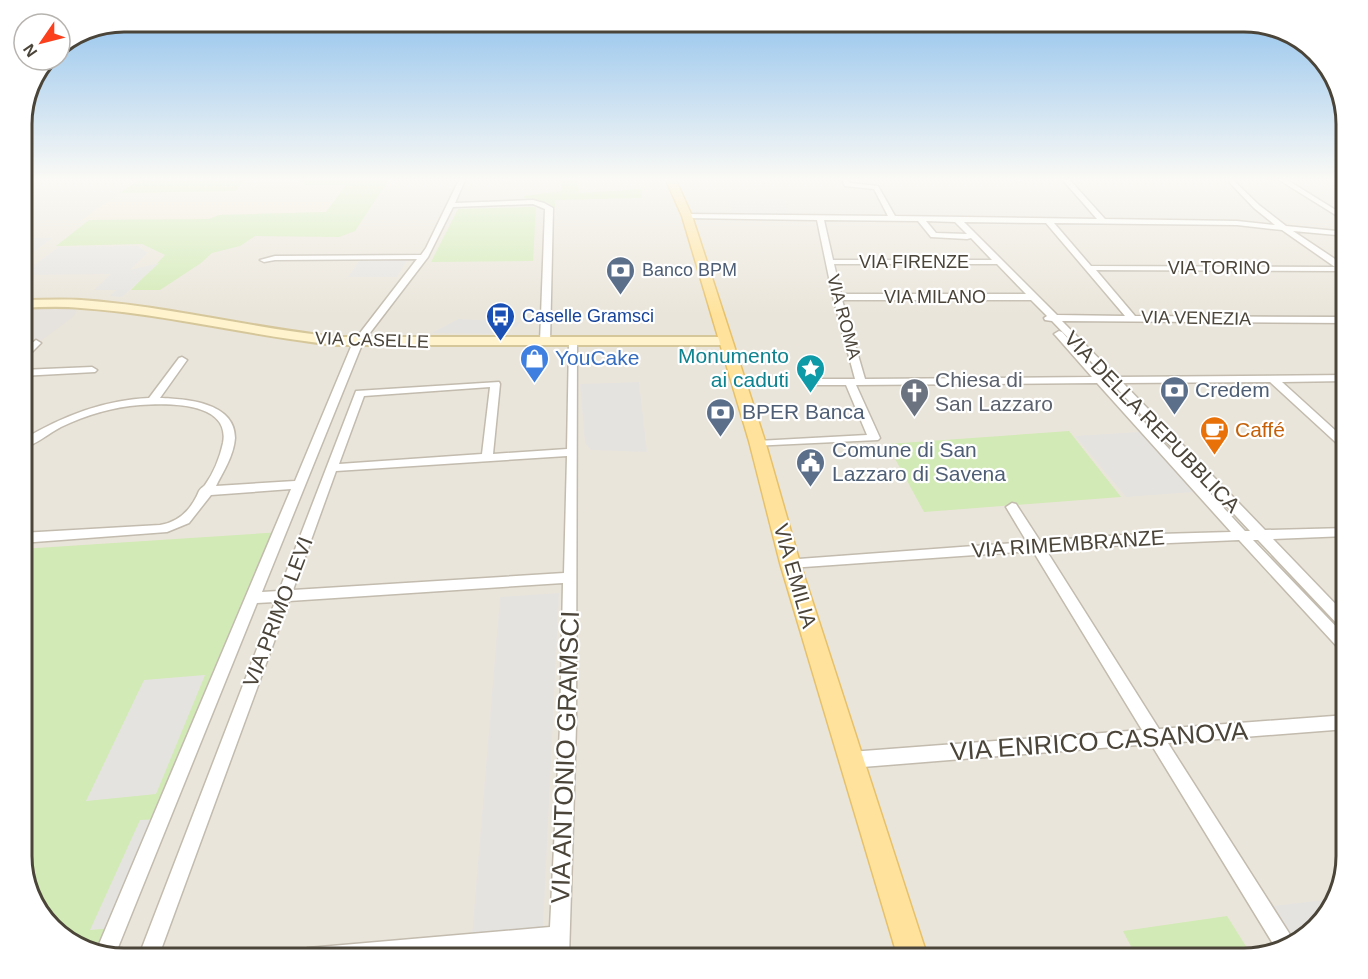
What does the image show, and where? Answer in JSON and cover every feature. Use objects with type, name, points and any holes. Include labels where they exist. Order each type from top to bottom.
[{"type":"main road","name":"VIA EMILIA","points":[[689,224],[758,444],[790,563],[910,947]]},
{"type":"street","points":[[108,946],[358,342],[424,257],[441,224]]},
{"type":"street","points":[[545,342],[549,224]]},
{"type":"street","name":"VIA ROMA","points":[[758,444],[874,438],[855,381],[821,224]]},
{"type":"street","points":[[924,224],[934,235],[969,236]]},
{"type":"street","name":"VIA DELLA REPUBBLICA","points":[[960,224],[969,236],[1028,297],[1114,379],[1258,534],[1336,614]]},
{"type":"street","points":[[1051,224],[1132,318]]},
{"type":"street","points":[[1242,224],[1336,233]]},
{"type":"street","points":[[1280,224],[1336,263]]},
{"type":"street","points":[[264,260],[424,257]]},
{"type":"street","name":"VIA FIRENZE","points":[[829,262],[996,262]]},
{"type":"street","name":"VIA TORINO","points":[[1090,268],[1336,270]]},
{"type":"street","name":"VIA MILANO","points":[[837,297],[1028,297]]},
{"type":"street","name":"VIA CASELLE","points":[[32,304],[95,306],[302,338],[358,342],[724,341]]},
{"type":"street","name":"VIA DELLA REPUBBLICA","points":[[1049,318],[1098,379],[1336,636]]},
{"type":"street","name":"VIA VENEZIA","points":[[1049,318],[1336,320]]},
{"type":"street","name":"VIA ANTONIO GRAMSCI","points":[[560,947],[568,726],[574,342]]},
{"type":"street","points":[[32,347],[36,343]]},
{"type":"street","points":[[153,400],[182,360]]},
{"type":"street","points":[[32,373],[92,370]]},
{"type":"street","points":[[810,382],[1336,378]]},
{"type":"street","points":[[1273,379],[1336,437]]},
{"type":"street","name":"VIA PRIMO LEVI","points":[[152,947],[360,393],[495,384],[488,458]]},
{"type":"street","points":[[32,440],[54,427],[87,414],[123,404],[153,400],[198,405],[214,411],[229,430],[228,446],[205,491],[190,515],[180,524],[167,528],[32,537]]},
{"type":"street","points":[[332,468],[572,452]]},
{"type":"street","points":[[205,491],[300,484]]},
{"type":"street","points":[[1012,507],[1282,940]]},
{"type":"street","name":"VIA RIMEMBRANZE","points":[[790,563],[1123,540],[1336,532]]},
{"type":"street","name":"VIA ANTONIO GRAMSCI","points":[[254,598],[570,578]]},
{"type":"street","name":"VIA ENRICO CASANOVA","points":[[850,760],[1336,723]]},
{"type":"street","name":"VIA ANTONIO GRAMSCI","points":[[434,947],[560,936]]},
{"type":"shaded area","points":[[32,224],[1336,224],[1335,874],[1318,912],[1301,929],[1274,943],[1245,947],[111,947],[228,666],[32,557]]},
{"type":"shaded area","points":[[32,238],[52,238],[32,253]]},
{"type":"shaded area","points":[[138,246],[147,253],[130,270],[159,263],[122,297],[110,296],[116,290],[94,290],[111,274],[32,275],[32,267],[59,247]]},
{"type":"shaded area","points":[[360,260],[407,260],[397,277],[348,277]]},
{"type":"shaded area","points":[[32,304],[79,304],[74,316],[32,348]]},
{"type":"shaded area","points":[[458,319],[520,322],[517,327],[509,327],[506,334],[432,333]]},
{"type":"shaded area","points":[[639,382],[647,452],[591,450],[585,443],[580,384]]},
{"type":"shaded area","points":[[1139,432],[1194,492],[1126,497],[1075,436]]},
{"type":"shaded area","points":[[559,593],[543,928],[472,936],[500,597]]},
{"type":"shaded area","points":[[205,675],[156,794],[86,801],[144,680]]},
{"type":"shaded area","points":[[161,819],[113,928],[90,930],[140,820]]},
{"type":"shaded area","points":[[1325,900],[1310,921],[1291,935],[1273,906]]},
{"type":"green space","points":[[84,224],[360,224],[355,231],[339,237],[255,236],[240,246],[212,253],[160,290],[131,290],[165,255],[142,244],[56,246]]},
{"type":"green space","points":[[451,224],[535,224],[533,261],[431,262]]},
{"type":"green space","points":[[1069,431],[1121,497],[924,512],[887,444]]},
{"type":"green space","points":[[282,532],[111,947],[94,943],[67,929],[44,902],[35,880],[32,862],[32,548]]},
{"type":"green space","points":[[1227,916],[1246,947],[1131,947],[1123,931]]},
{"type":"place","name":"Banco BPM","points":[[621,296]]},
{"type":"place","name":"Caselle Gramsci","points":[[501,342]]},
{"type":"place","name":"YouCake","points":[[534,384]]},
{"type":"place","name":"Monumento ai caduti","points":[[810,394]]},
{"type":"place","name":"Credem","points":[[1174,416]]},
{"type":"place","name":"Chiesa di San Lazzaro","points":[[914,418]]},
{"type":"place","name":"BPER Banca","points":[[721,438]]},
{"type":"place","name":"Caffé","points":[[1214,456]]},
{"type":"place","name":"Comune di San Lazzaro di Savena","points":[[811,488]]}]
